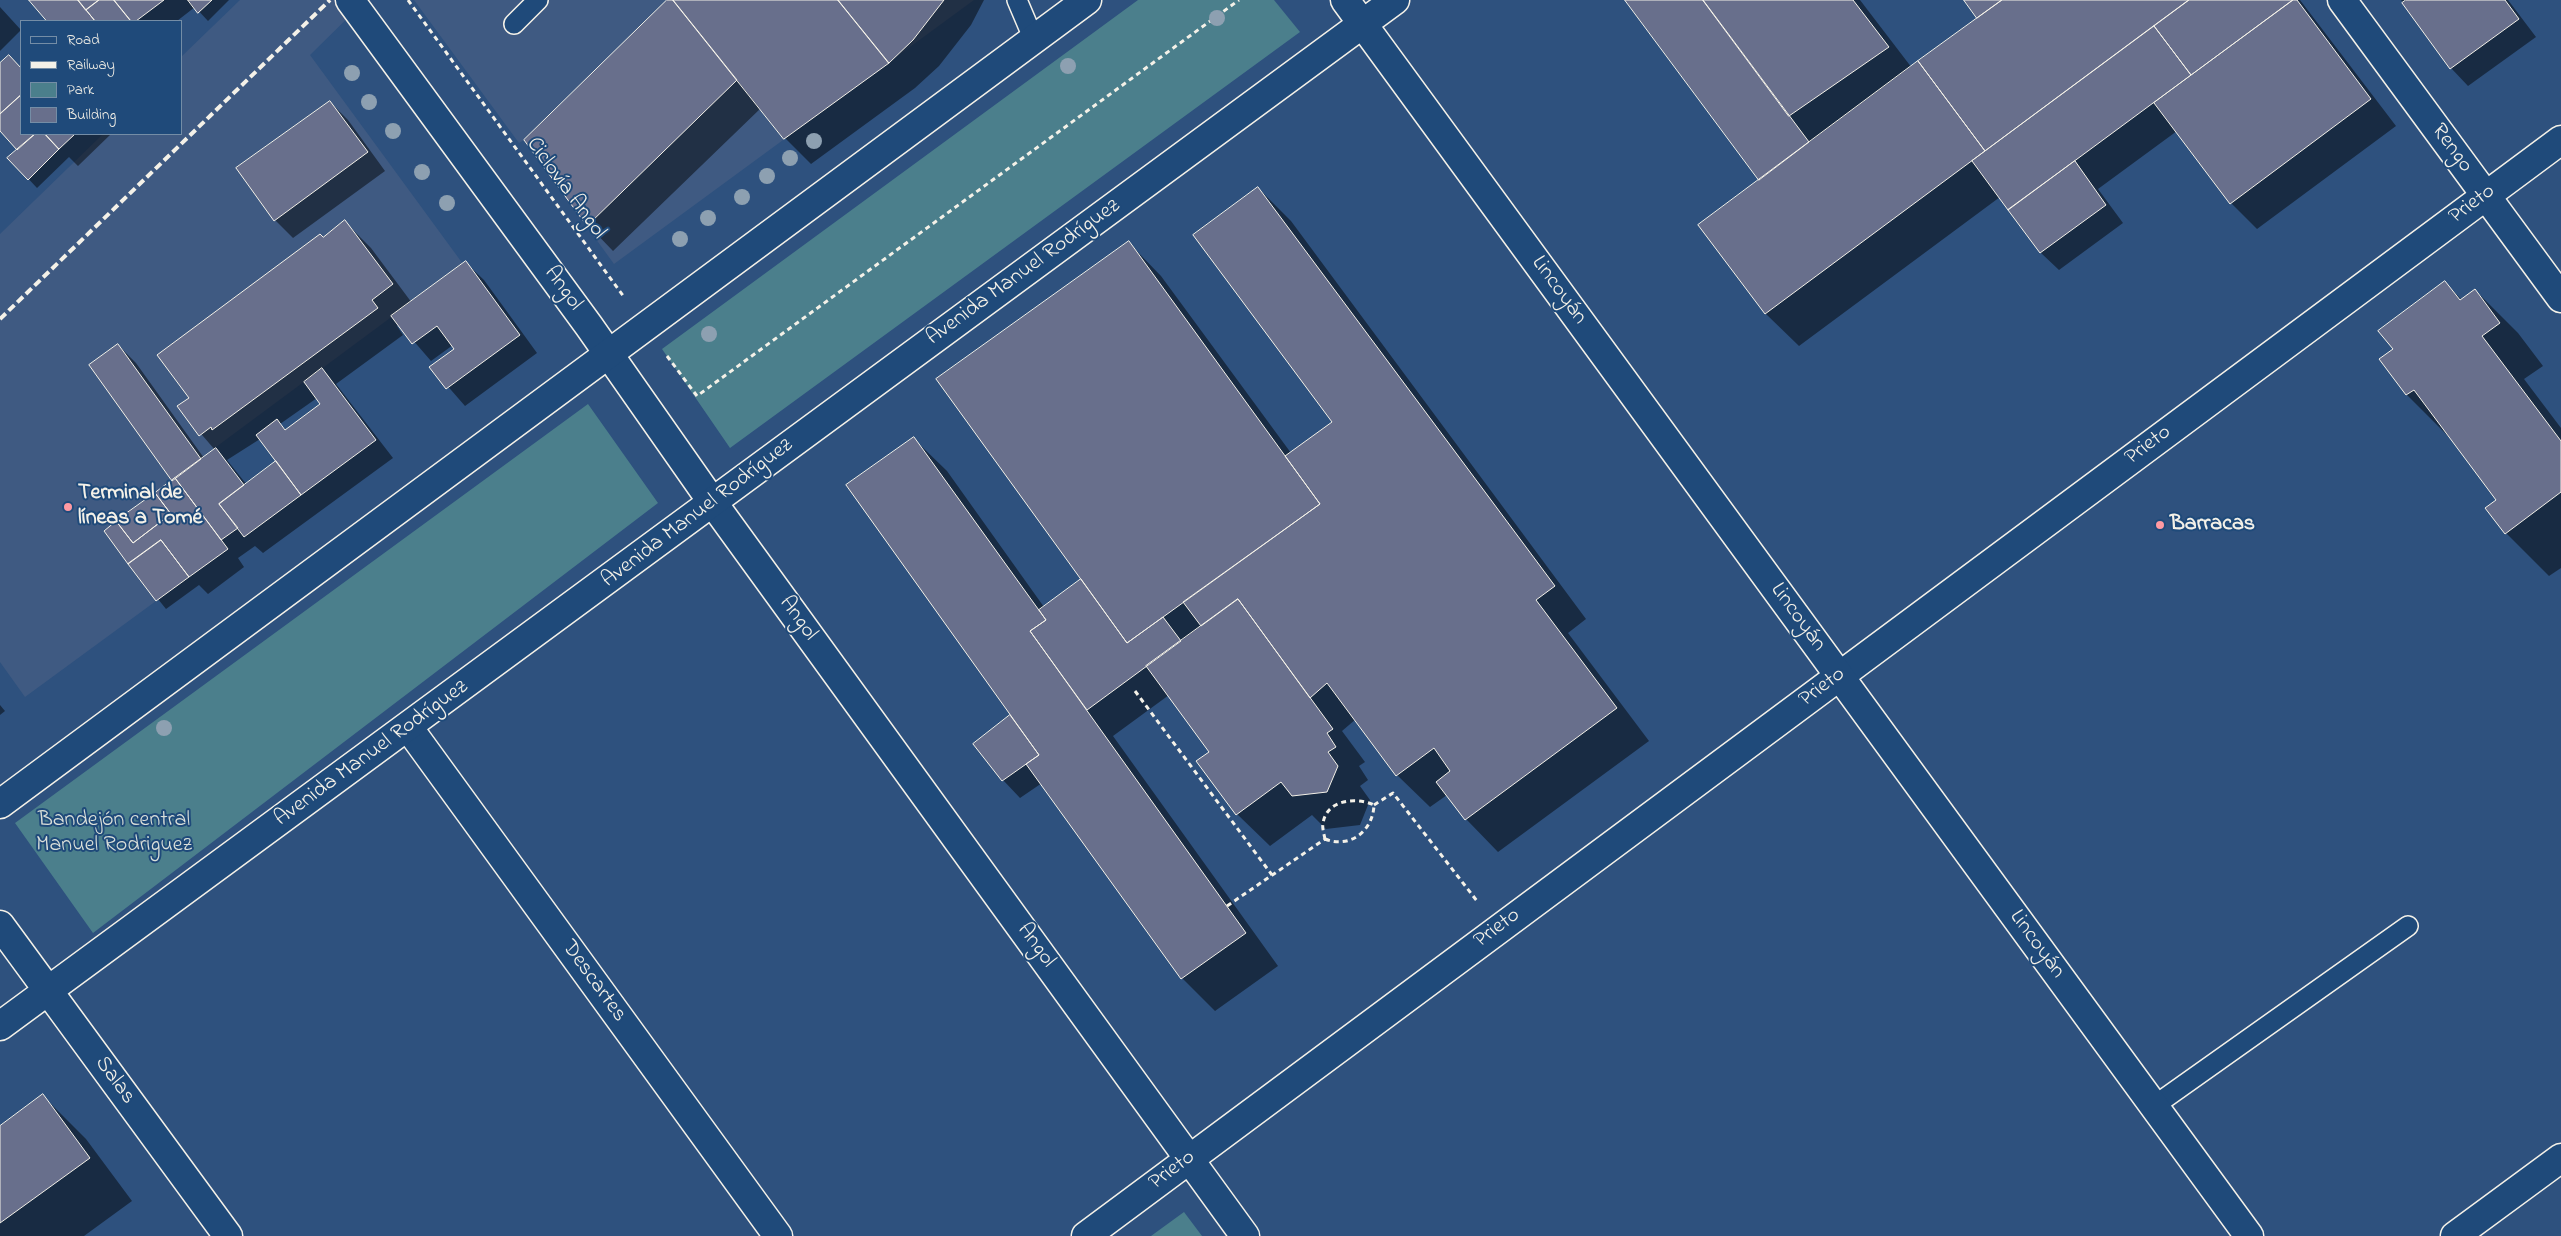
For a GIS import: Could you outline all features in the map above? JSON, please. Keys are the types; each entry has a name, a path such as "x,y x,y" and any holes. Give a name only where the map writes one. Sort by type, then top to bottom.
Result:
{"street":[{"name":"Angol","path":"350,0 609,354 713,503 1245,1236"},
{"path":"0,804 1087,0"},
{"name":"Lincoyán","path":"1345,0 2249,1236"},
{"name":"Avenida Manuel Rodríguez","path":"0,1026 1395,0"},
{"name":"Rengo","path":"2342,0 2561,298"},
{"name":"Prieto","path":"1086,1236 2561,140"},
{"name":"Descartes","path":"408,727 778,1236"},
{"name":"Salas","path":"0,925 228,1236"},
{"path":"2455,1236 2561,1158"}],"lane":[{"path":"514,24 538,0"},
{"path":"1017,0 1034,40"},
{"path":"2154,1106 2408,926"}],"path":[{"name":"Ciclovía Angol","path":"408,0 697,396 1239,0"},
{"path":"1135,691 1272,874"},
{"path":"1374,805 1393,793 1499,929"},
{"path":"1325,839 1323,822 1330,811 1343,800 1362,799 1374,805"},
{"path":"1325,839 1335,843 1350,841 1373,819 1374,805"},
{"path":"1227,906 1325,839"}],"shaded area":[{"path":"240,0 366,0 310,55 463,264 104,530 156,601 25,697 0,662 0,234 102,135 182,135 182,56"},
{"path":"414,0 974,0 614,264 524,140 519,143"}],"green space":[{"path":"1138,0 1274,0 1300,32 730,448 662,349"},
{"name":"Bandejón central Manuel Rodriguez","path":"588,404 658,503 93,933 15,823"},
{"path":"1184,1212 1202,1236 1151,1236"}],"building":[{"path":"29,0 78,0 94,20 46,20"},
{"path":"78,0 99,0 86,10"},
{"path":"99,0 114,0 130,20 94,20 86,10"},
{"path":"114,0 164,0 137,20 130,20"},
{"path":"188,0 212,0 198,13"},
{"path":"667,0 673,0 737,80 587,226 524,140"},
{"path":"673,0 838,0 889,63 784,139"},
{"path":"838,0 944,0 913,40 889,63"},
{"path":"1625,0 1703,0 1809,142 1759,180"},
{"path":"1703,0 1853,0 1889,47 1789,116"},
{"path":"1964,0 2002,0 1977,18"},
{"path":"2002,0 2189,0 1985,151 1918,61"},
{"path":"2189,0 2293,0 2191,75 2154,26"},
{"path":"2293,0 2297,0 2371,99 2230,204 2154,103"},
{"path":"2406,0 2505,0 2519,19 2450,69 2402,3"},
{"path":"2154,26 2191,75 2008,210 1972,161"},
{"path":"9,55 20,67 20,96 0,114 0,63"},
{"path":"1918,61 1985,151 1765,314 1698,225"},
{"path":"20,96 20,135 34,135 17,150 0,131 0,114"},
{"path":"330,101 368,152 274,221 236,168"},
{"path":"34,135 46,135 59,149 28,180 7,158"},
{"path":"46,135 74,135 59,149"},
{"path":"2075,161 2106,205 2040,253 2008,210"},
{"path":"1258,187 1555,586 1536,600 1617,708 1465,820 1436,782 1450,771 1434,748 1396,776 1327,683 1310,698 1238,599 1201,626 1183,602 1320,504 1285,456 1332,422 1193,235"},
{"path":"345,220 393,284 372,300 378,308 212,430 211,427 199,436 177,406 189,398 157,355 320,234 323,237"},
{"path":"1129,241 1320,504 1127,643 936,379"},
{"path":"466,261 520,335 446,389 429,367 454,349 437,326 412,344 391,316"},
{"path":"2445,281 2460,300 2475,289 2500,323 2482,336 2561,441 2561,492 2505,534 2485,508 2496,500 2414,390 2406,395 2379,359 2393,349 2378,331"},
{"path":"118,344 201,459 172,481 89,365"},
{"path":"322,368 376,440 301,495 256,435 277,419 285,430 320,404 304,382"},
{"path":"914,437 1046,620 1030,631 1246,933 1181,979 1026,764 1039,755 846,485"},
{"path":"216,448 244,485 219,504 238,528 221,540 175,478"},
{"path":"276,461 301,495 244,537 219,504"},
{"path":"175,478 228,549 189,577 161,540 128,564 104,531 116,521 133,543 171,514 155,493"},
{"path":"155,493 171,514 133,543 116,521"},
{"path":"161,540 189,577 156,601 128,564"},
{"path":"1081,579 1127,643 1163,617 1181,641 1087,710 1030,631 1046,620 1039,610"},
{"path":"1238,599 1333,729 1327,733 1336,747 1328,752 1338,766 1327,792 1292,796 1281,782 1236,815 1196,761 1209,752 1146,666"},
{"path":"1010,715 1039,755 1002,781 973,744"},
{"path":"43,1094 90,1158 0,1223 0,1126"}],"railway":[{"path":"0,319 330,0"}],"place":[{"name":"Terminal de líneas a Tomé","path":"68,507"},
{"name":"Barracas","path":"2160,525"}]}
